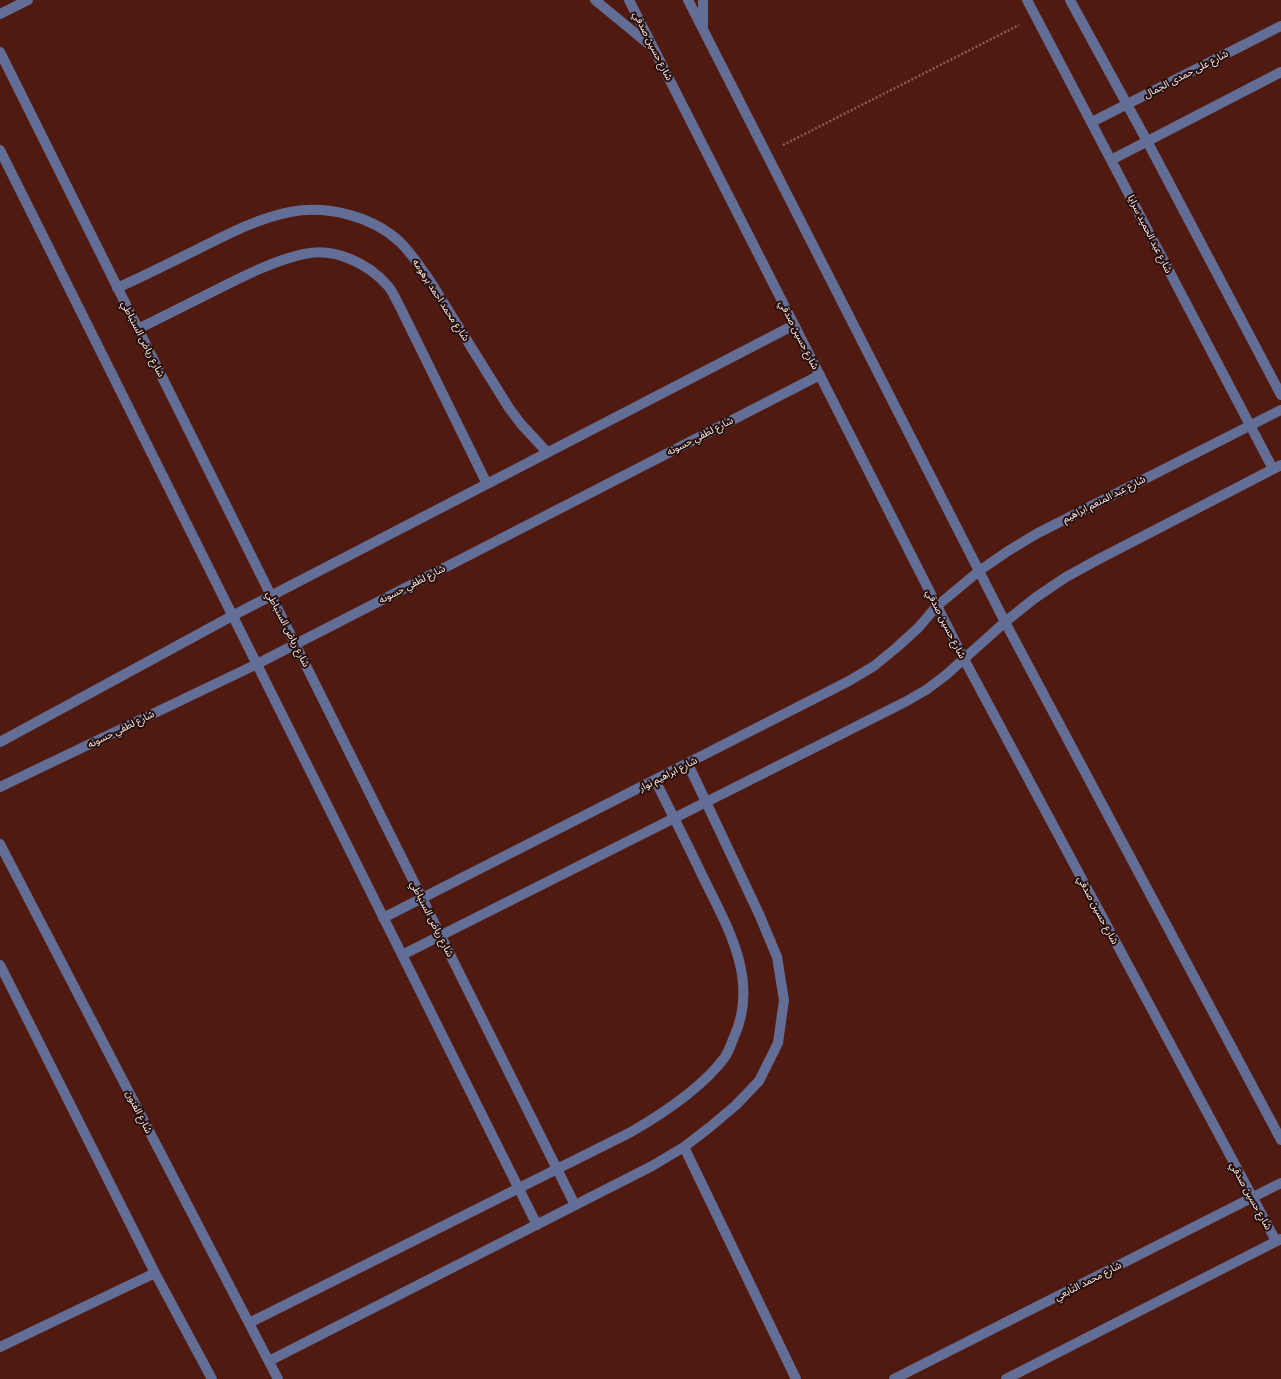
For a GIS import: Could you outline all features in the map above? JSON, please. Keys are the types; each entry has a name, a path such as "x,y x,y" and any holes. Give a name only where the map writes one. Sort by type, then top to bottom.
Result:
{"street":[{"path":"0,14 28,0"},
{"path":"595,0 655,50"},
{"name":"شارع حسين صدقي","path":"630,0 964,659 1252,1198 1279,1240"},
{"path":"688,0 1005,622 1281,1140"},
{"path":"702,0 703,30"},
{"name":"شارع عبد الحميد سرايا","path":"1027,0 1250,425 1277,467"},
{"path":"1070,0 1147,141 1281,395"},
{"name":"شارع على حمدى الجمال","path":"1092,122 1281,26"},
{"name":"شارع رياض السنباطي","path":"0,52 575,1205"},
{"path":"1111,160 1281,72"},
{"path":"0,150 537,1225"},
{"name":"شارع محمد احمد برهومه","path":"118,288 232,232 269,218 290,212 312,210 337,213 358,218 381,228 400,242 416,261 509,408 521,424 547,452"},
{"path":"138,329 243,276 282,260 305,253 329,253 352,259 372,270 389,287 487,484"},
{"path":"0,742 232,616 794,325"},
{"name":"شارع لطفي حسونه","path":"0,787 257,664 820,375"},
{"name":"شارع عبد المنعم ابراهيم","path":"937,606 979,571 1038,533 1281,410"},
{"path":"402,955 906,702 931,686 1005,622 1035,598 1066,577 1277,467"},
{"name":"شارع ابراهيم نوار","path":"384,918 862,674 896,648 918,628 937,606"},
{"path":"269,1361 652,1166 684,1147 710,1127 736,1106 759,1081 778,1043 784,1000 777,957 759,914 688,764"},
{"path":"249,1323 558,1170 658,1117 682,1099 705,1078 725,1056 739,1026 744,993 740,960 729,931 655,780"},
{"name":"شارع الفنون","path":"0,844 278,1379"},
{"path":"0,965 155,1273 212,1379"},
{"path":"684,1147 796,1379"},
{"name":"شارع محمد التابعي","path":"894,1379 1281,1183"},
{"path":"1006,1379 1019,1376 1279,1240"},
{"path":"0,1347 155,1273"}],"path":[{"path":"766,154 1036,17"}]}
